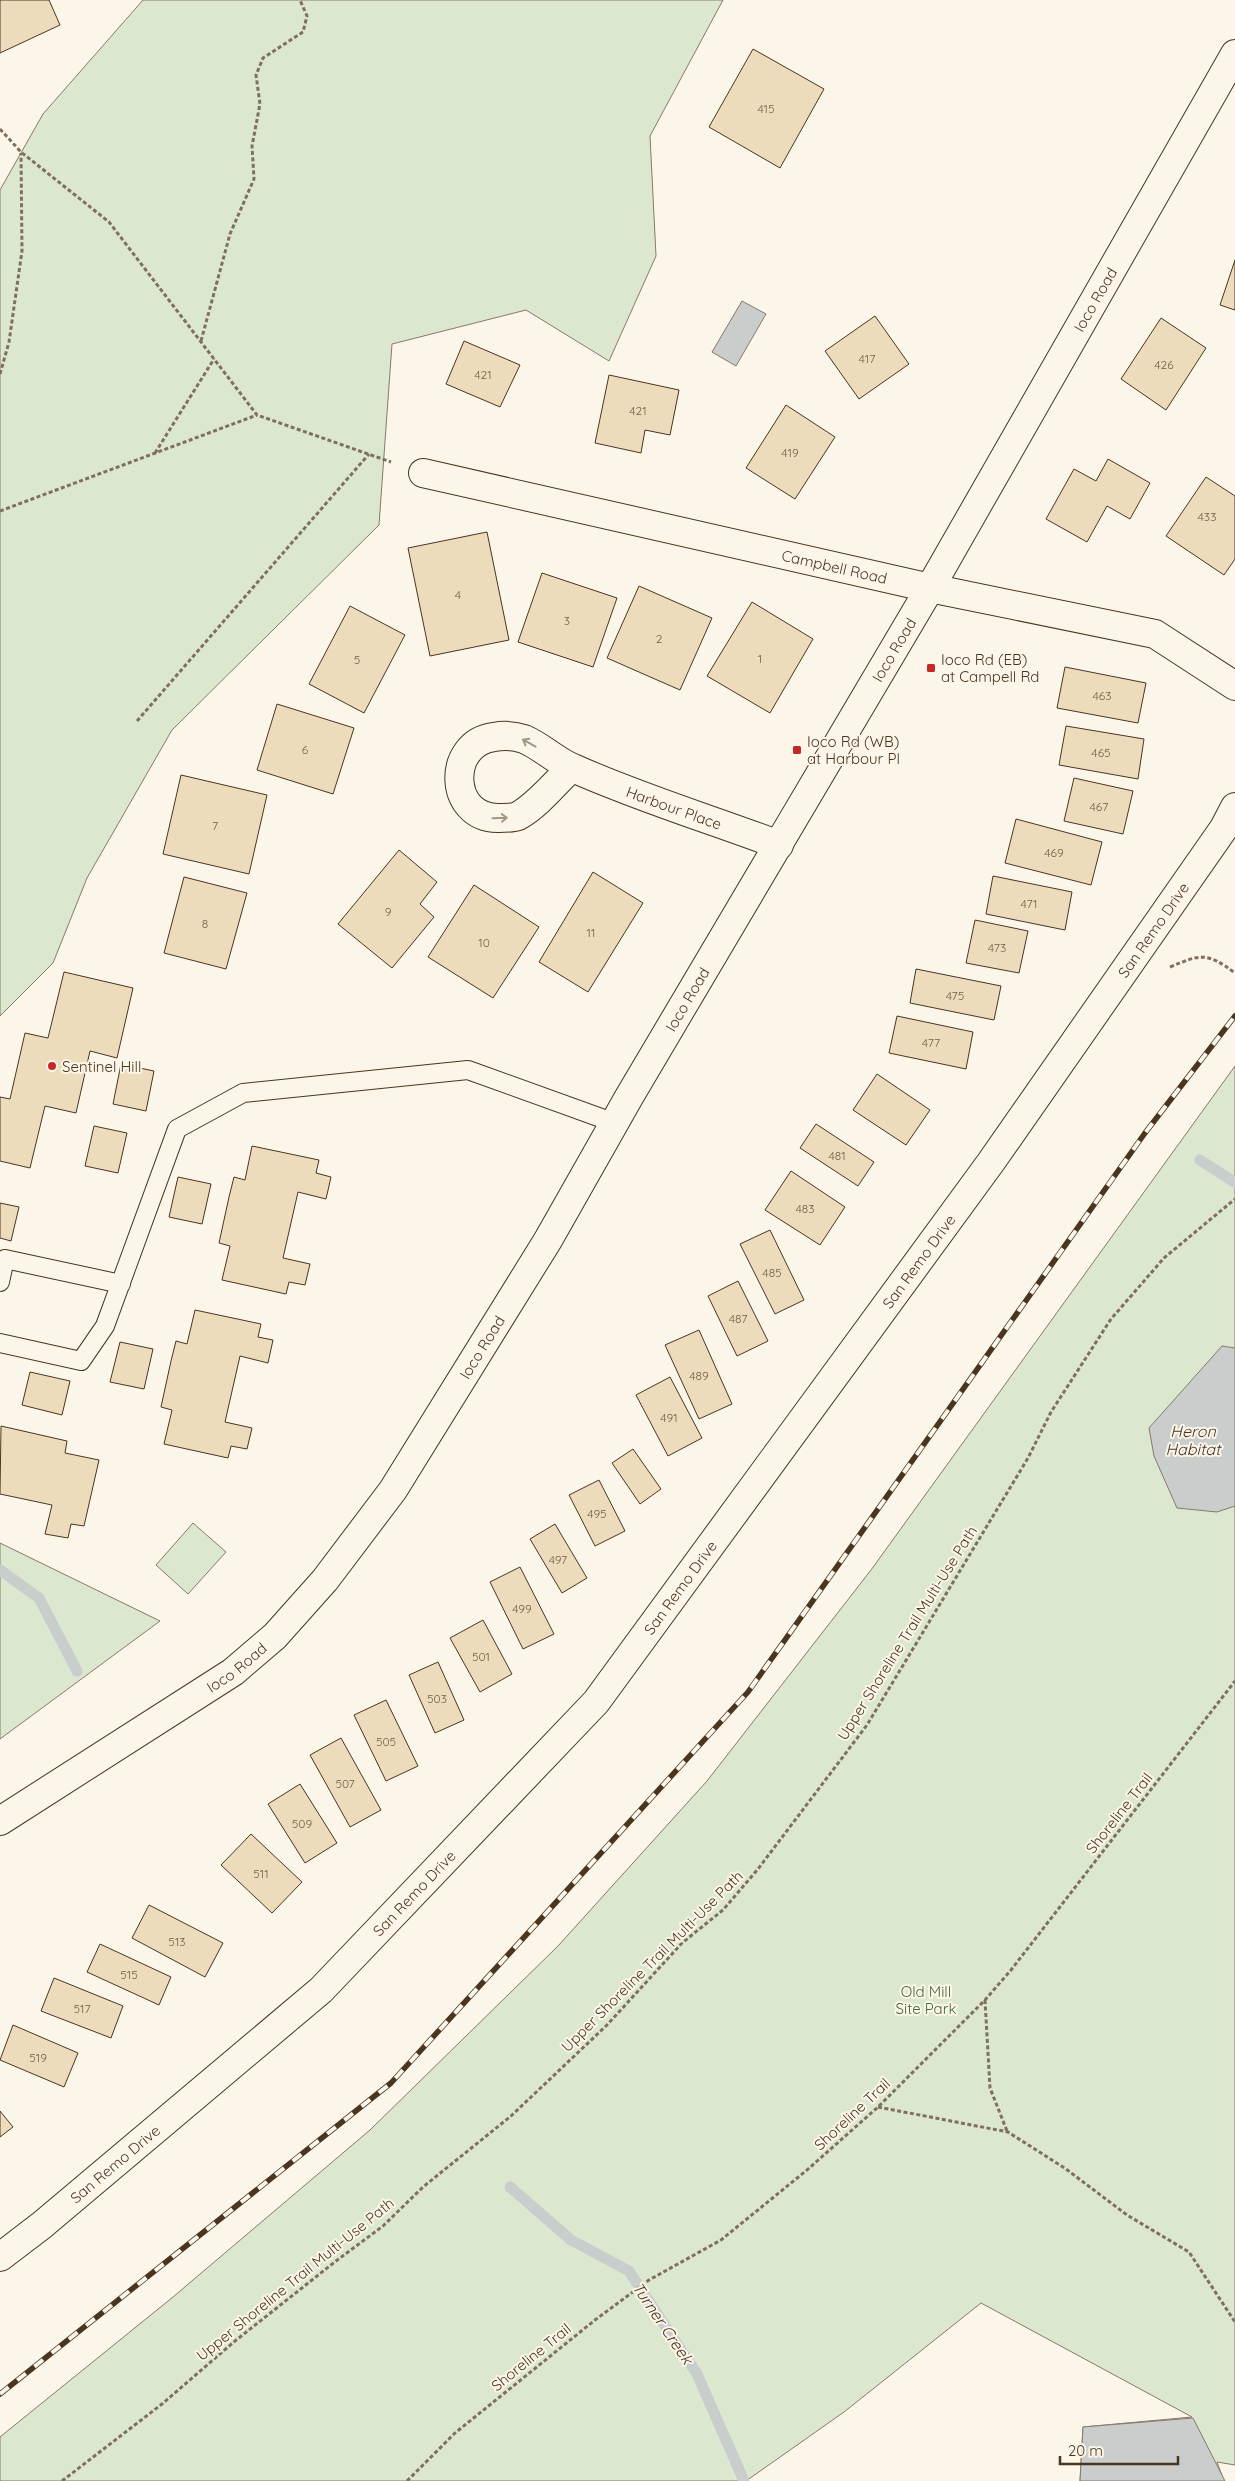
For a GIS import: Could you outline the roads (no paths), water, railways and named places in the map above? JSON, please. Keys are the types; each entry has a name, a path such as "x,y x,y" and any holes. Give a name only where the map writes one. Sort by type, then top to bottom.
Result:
{"street":[{"name":"Ioco Road","path":"0,1821 233,1672 275,1636 325,1580 393,1490 548,1240 930,588 1235,54"},
{"name":"Campbell Road","path":"423,473 930,588 1155,634 1235,686"},
{"name":"Harbour Place","path":"571,768 779,845"},
{"name":"San Remo Drive","path":"0,2257 42,2225 321,1990 596,1702 991,1162 1224,828 1235,807"}],"lane":[{"path":"0,1343 81,1361 105,1326 178,1129 243,1093 468,1070 615,1123"},
{"path":"0,1282 5,1259 121,1284"}],"water":[{"path":"742,301 766,314 736,366 712,352"},
{"name":"Heron Habitat","path":"1222,1346 1235,1348 1235,1506 1217,1512 1177,1508 1154,1456 1149,1428"},
{"path":"1193,2418 1225,2481 1080,2481 1083,2427"}],"waterway":[{"path":"1200,1160 1234,1182"},
{"name":"Turner Creek","path":"0,1570 39,1598 77,1671"},
{"name":"Turner Creek","path":"510,2187 571,2240 629,2271 697,2374 744,2481"}],"railway":[{"path":"0,2394 391,2083 748,1692 1145,1133 1235,1016"}],"place":[{"name":"Ioco Rd (EB) at Campell Rd","path":"931,668"},
{"name":"Ioco Rd (WB) at Harbour Pl","path":"797,750"},
{"name":"Sentinel Hill","path":"52,1066"}],"park label":[{"name":"Old Mill Site Park","path":"926,2000"}]}
